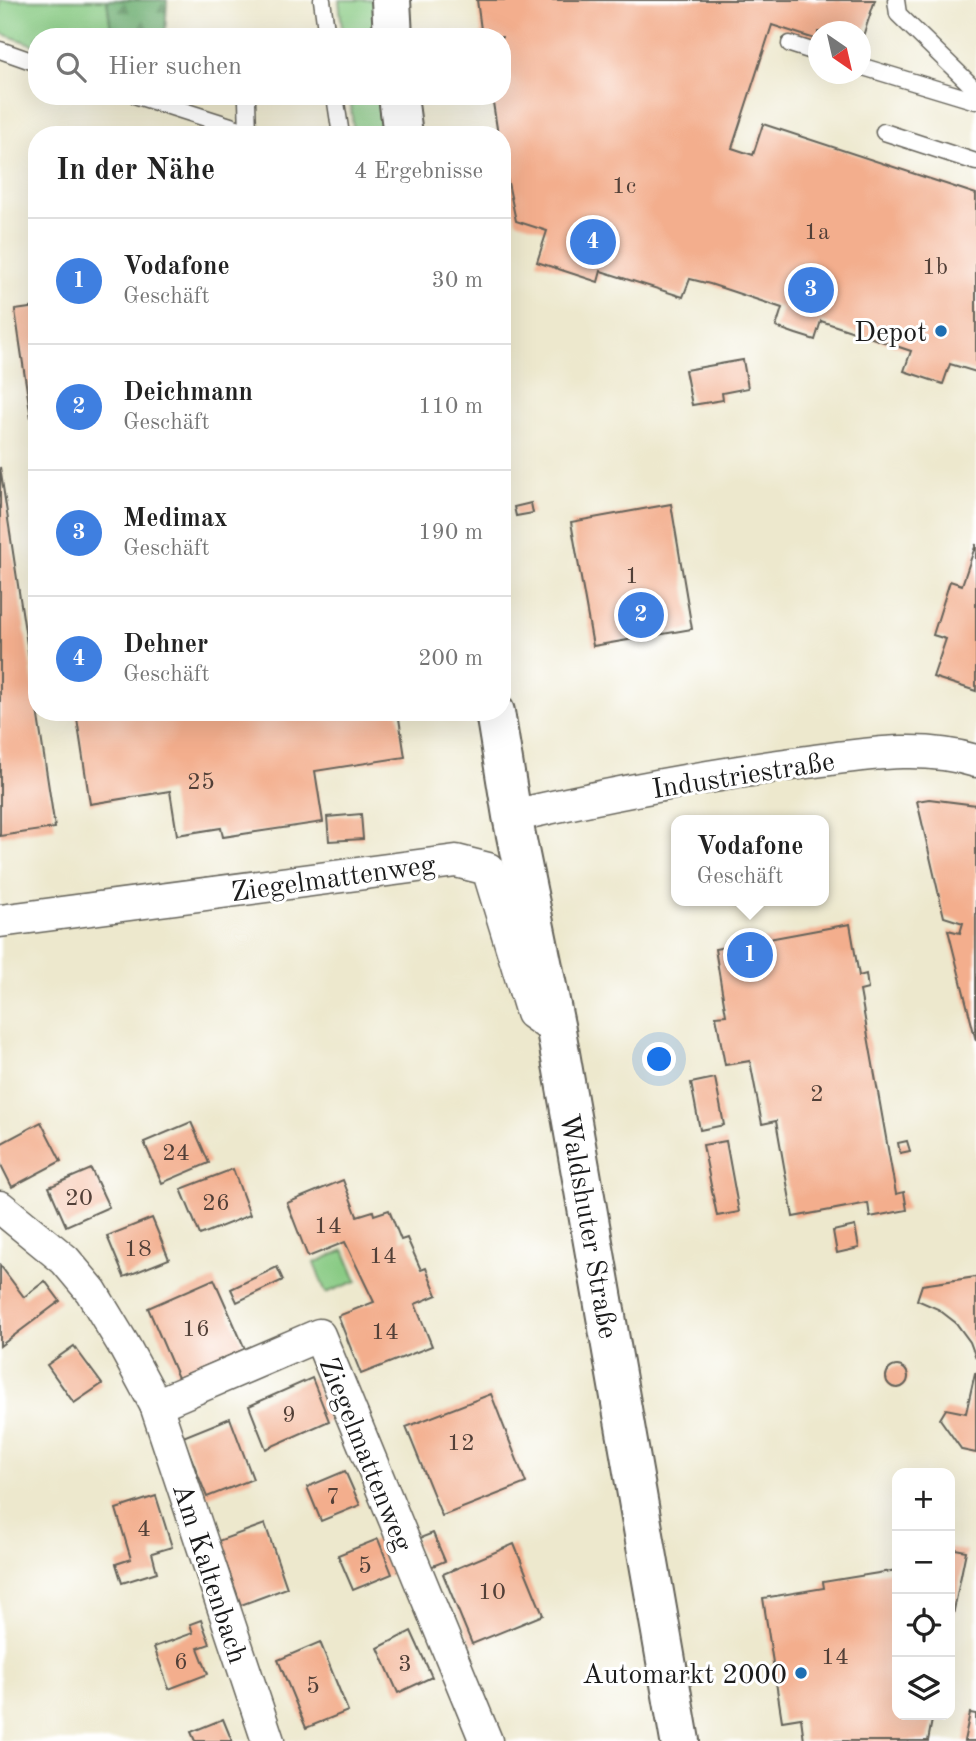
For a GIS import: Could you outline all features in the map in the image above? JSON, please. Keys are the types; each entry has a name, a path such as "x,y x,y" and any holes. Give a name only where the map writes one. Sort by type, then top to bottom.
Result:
{"main road":[{"path":"391,0 393,28"},
{"path":"399,105 402,126"},
{"name":"Waldshuter Straße","path":"496,721 512,816 556,1030 680,1741"}],"street":[{"name":"Industriestraße","path":"512,816 737,771 852,757 916,750 954,754 976,761"},
{"name":"Ziegelmattenweg","path":"0,921 456,861 488,869 532,1013 556,1030"},
{"path":"0,1208 65,1260 91,1291 156,1405"},
{"name":"Ziegelmattenweg","path":"156,1405 319,1335 486,1741"},
{"name":"Am Kaltenbach","path":"156,1405 268,1741"}],"lane":[{"path":"322,0 326,28"},
{"path":"896,0 898,14 976,90"},
{"path":"790,44 808,50"},
{"path":"0,50 28,60"},
{"path":"871,69 976,101"},
{"path":"165,105 231,126"},
{"path":"248,105 252,126"},
{"path":"336,105 340,126"},
{"path":"884,132 976,162"}],"green space":[{"path":"0,0 107,0 111,28 28,28 28,43 0,33"},
{"path":"107,0 167,0 165,28 111,28"},
{"path":"339,0 374,0 377,28 342,28"},
{"path":"351,105 386,105 388,126 353,126"},
{"path":"344,1250 357,1281 326,1293 314,1263"}],"building":[{"path":"477,0 875,0 868,21 808,21 808,37 772,25 732,148 753,155 763,124 976,194 976,372 950,364 943,384 904,371 911,351 821,321 815,340 796,334 776,327 782,308 710,284 690,279 683,297 601,271 598,282 537,262 547,231 516,221 511,197 511,126 497,126 493,105 511,105 511,28 481,28"},
{"path":"28,308 28,398 15,310"},
{"path":"743,360 748,388 722,393 723,400 692,405 685,370"},
{"path":"0,467 28,651 28,721 39,721 55,828 0,836"},
{"path":"531,503 533,513 516,516 514,507"},
{"path":"671,504 692,629 593,646 571,522"},
{"path":"976,544 976,691 933,677 946,639 933,635 950,581 962,585"},
{"path":"77,721 399,721 405,757 315,771 323,822 223,837 221,828 177,835 170,791 90,804"},
{"path":"929,799 976,805 976,1041 948,930 960,933 963,923 944,917 917,801"},
{"path":"361,814 363,839 329,841 327,817"},
{"path":"850,924 859,976 866,974 868,989 860,991 896,1194 904,1192 907,1210 870,1217 868,1203 793,1217 776,1121 762,1124 750,1061 725,1065 716,1016 726,1015 715,949"},
{"path":"715,1078 724,1125 700,1130 691,1083"},
{"path":"41,1122 61,1161 12,1187 0,1163 0,1144"},
{"path":"191,1122 209,1163 162,1183 144,1142"},
{"path":"726,1141 739,1212 717,1216 703,1145"},
{"path":"907,1141 910,1151 900,1153 898,1143"},
{"path":"91,1169 109,1207 66,1226 49,1187"},
{"path":"233,1169 250,1215 200,1235 181,1189"},
{"path":"343,1180 357,1216 373,1211 374,1215 389,1210 401,1240 407,1238 421,1270 426,1268 437,1295 415,1304 432,1346 361,1374 338,1316 374,1302 345,1242 308,1257 287,1203"},
{"path":"152,1218 169,1259 124,1277 107,1236"},
{"path":"855,1226 859,1248 837,1253 833,1231"},
{"path":"0,1265 24,1297 45,1281 60,1301 0,1346"},
{"path":"277,1267 283,1280 237,1302 231,1289"},
{"path":"976,1277 976,1358 970,1342 956,1323 938,1309 917,1300 922,1285"},
{"path":"214,1279 245,1349 178,1378 148,1308"},
{"path":"74,1346 102,1384 74,1403 47,1365"},
{"path":"893,1366 901,1366 908,1373 908,1381 901,1388 893,1388 886,1381 886,1373"},
{"path":"975,1373 976,1453 962,1450 940,1419 946,1409 966,1413"},
{"path":"312,1378 329,1421 266,1449 249,1406"},
{"path":"491,1394 526,1483 442,1516 406,1427"},
{"path":"230,1418 253,1479 207,1497 183,1437"},
{"path":"345,1471 360,1505 321,1521 307,1487"},
{"path":"156,1496 172,1547 152,1553 157,1572 122,1583 116,1564 131,1559 116,1509"},
{"path":"265,1524 287,1588 241,1605 218,1541"},
{"path":"433,1533 445,1561 428,1568 415,1540"},
{"path":"378,1539 392,1574 353,1590 338,1555"},
{"path":"514,1544 543,1615 472,1644 443,1574"},
{"path":"955,1549 966,1551 955,1605"},
{"path":"892,1571 892,1720 932,1720 928,1741 804,1741 801,1718 782,1721 763,1598 824,1588 823,1582"},
{"path":"201,1620 210,1644 198,1648 208,1674 169,1689 154,1647 193,1633 190,1624"},
{"path":"411,1631 432,1677 398,1693 378,1648"},
{"path":"320,1642 348,1711 306,1728 278,1660"},
{"path":"970,1713 976,1714 976,1741 964,1741"},
{"path":"223,1719 232,1741 195,1741 191,1732"}],"place":[{"name":"Dehner","path":"593,242"},
{"name":"Medimax","path":"811,290"},
{"name":"Depot","path":"941,331"},
{"name":"Deichmann","path":"641,615"},
{"name":"Vodafone","path":"750,955"},
{"name":"Automarkt 2000","path":"801,1673"}]}
